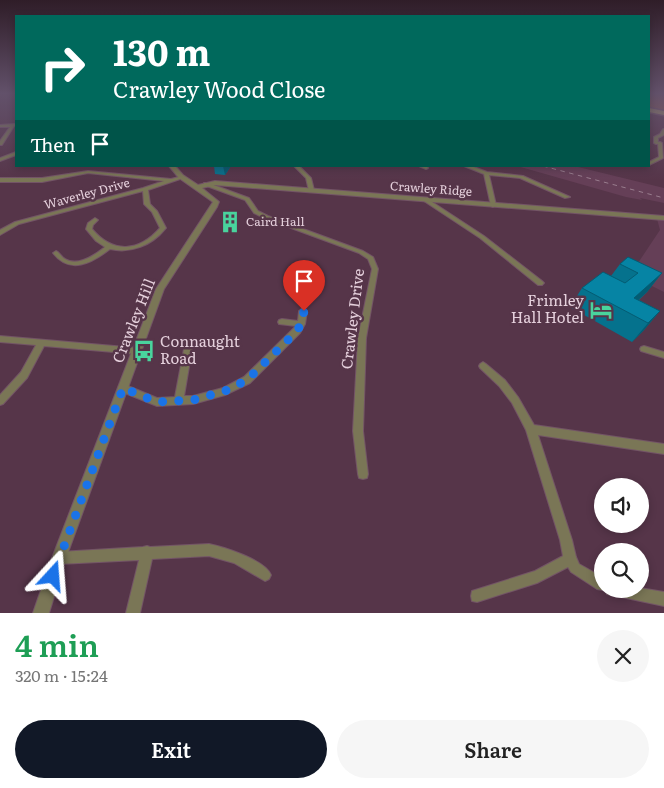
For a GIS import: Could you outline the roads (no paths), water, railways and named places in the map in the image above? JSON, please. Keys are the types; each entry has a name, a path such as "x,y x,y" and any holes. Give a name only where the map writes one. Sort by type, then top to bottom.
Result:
{"street":[{"path":"0,126 14,125"},
{"path":"0,144 14,125"},
{"path":"650,164 661,158 660,143 656,137 662,135 664,130"},
{"path":"0,153 10,155"},
{"path":"0,160 15,153"},
{"path":"0,180 42,180 88,172 176,179 172,167"},
{"path":"297,167 308,178 311,190"},
{"path":"469,167 486,173 516,176 564,194"},
{"path":"486,173 493,204"},
{"name":"Crawley Hill","path":"41,613 59,558 160,289 216,202 202,186 176,179"},
{"name":"Waverley Drive","path":"0,233 17,223 176,179"},
{"name":"Crawley Ridge","path":"202,186 215,183 248,185 664,218"},
{"path":"237,194 248,185"},
{"name":"Crawley Drive","path":"202,186 237,194 247,199 256,212 266,217 351,248 372,260 375,269 363,330 361,357 358,430 363,474"},
{"path":"95,220 90,224 89,229 95,237 109,247 126,248 140,245 158,235 163,228 154,210 147,204 145,189"},
{"path":"426,200 482,237 540,283"},
{"path":"56,252 62,260 74,264 96,257 109,247"},
{"path":"123,388 157,402 193,400 225,391 247,380 297,331 304,311"},
{"path":"282,322 301,324"},
{"path":"0,339 137,351"},
{"path":"0,401 24,375 40,344"},
{"path":"644,348 664,355"},
{"path":"179,400 188,349"},
{"path":"483,366 502,383 515,400 531,429 566,540 570,559 575,568 594,579"},
{"path":"531,429 664,449"},
{"path":"59,558 209,550 229,553 265,575"},
{"path":"133,613 148,552"},
{"path":"477,596 536,577 570,559"},
{"path":"649,596 664,599"}],"railway":[{"path":"547,167 664,198"}],"place":[{"name":"Caird Hall","path":"230,222"},
{"name":"Frimley Hall Hotel","path":"601,310"},
{"name":"Connaught Road","path":"144,351"}]}
